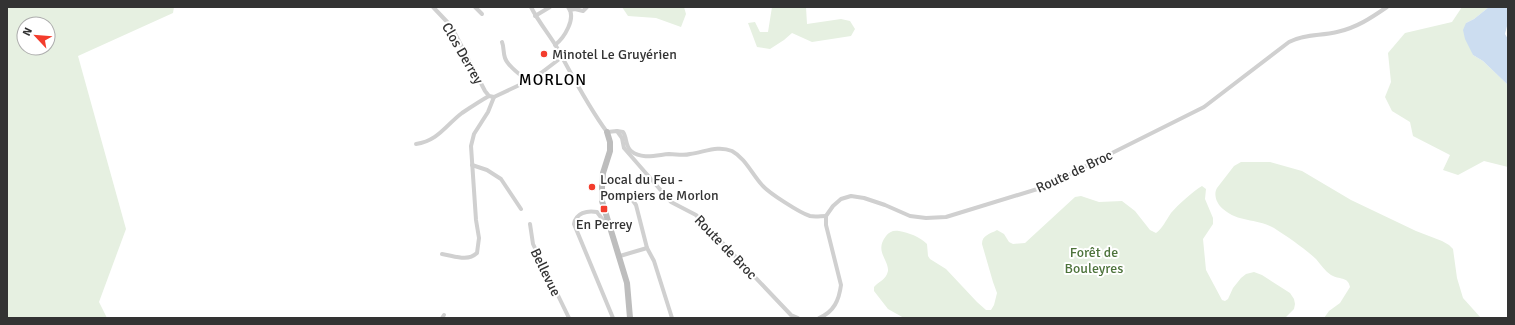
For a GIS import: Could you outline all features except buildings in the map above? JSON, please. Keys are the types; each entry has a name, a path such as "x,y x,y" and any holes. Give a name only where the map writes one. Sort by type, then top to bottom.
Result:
{"street":[{"name":"Clos Derrey","path":"433,7 452,26 483,87 489,96 494,97"},
{"path":"476,7 482,14"},
{"path":"531,7 535,16 555,45 584,97 607,132 610,142 610,151 603,173 601,193 604,209 620,256 629,291 630,318"},
{"path":"535,16 550,7"},
{"path":"555,45 559,42 568,28 570,20 569,8 583,11 587,7"},
{"name":"Route de Broc","path":"826,216 833,206 841,200 851,196 864,198 885,205 910,216 926,218 946,217 1044,187 1204,107 1289,42 1303,36 1348,30 1386,7"},
{"path":"502,42 504,46 505,59 528,81"},
{"path":"442,254 472,258 477,253 479,238 476,220 471,146 474,134 491,106 494,97 541,74 562,57"},
{"path":"416,144 433,139 449,127 461,114 489,96"},
{"name":"Route de Broc","path":"617,131 622,138 624,148 671,202 696,215 791,315 798,318"},
{"path":"607,132 622,132 625,135 627,145 631,151 641,155 688,155 720,148 731,151 743,160 763,186 792,206 811,217 826,216 826,225 841,285 840,294 835,307 827,314 819,318"},
{"path":"472,165 487,170 501,179 522,209"},
{"path":"631,198 636,205 647,248 654,260 672,318"},
{"path":"609,224 602,220 597,212 590,210 581,214 575,219 574,224 613,318"},
{"name":"Bellevue","path":"530,224 532,244 569,318"},
{"path":"620,256 647,248"}],"green space":[{"path":"7,7 174,7 173,13 78,56 126,229 99,302 107,318 7,318"},
{"path":"622,7 684,7 686,14 681,27 656,18 628,16"},
{"path":"772,7 806,7 807,24 841,19 850,21 855,29 851,36 812,42 792,33 770,49 757,47 748,23 755,22 760,32 768,32"},
{"path":"1462,7 1489,7 1474,19 1466,23 1473,55 1483,61 1508,85 1508,167 1484,161 1458,175 1443,170 1450,155 1413,136 1410,122 1392,111 1385,97 1391,82 1388,53 1405,33 1452,22"},
{"path":"1241,162 1270,162 1302,171 1351,200 1449,245 1453,249 1457,278 1463,298 1481,318 1324,318 1329,311 1340,303 1350,287 1347,281 1331,275 1316,259 1274,228 1235,216 1223,209 1217,202 1215,194 1217,188 1234,166"},
{"name":"Forêt de Bouleyres","path":"1202,186 1206,189 1205,199 1213,218 1213,224 1203,239 1206,270 1222,300 1225,301 1228,299 1233,288 1241,278 1246,274 1254,272 1262,275 1290,293 1294,299 1294,309 1285,318 904,318 888,309 874,291 874,287 884,278 888,271 881,246 883,241 890,232 899,231 914,235 924,241 927,244 928,256 930,259 946,269 986,310 991,310 997,293 982,244 983,239 987,235 997,230 1004,234 1009,242 1013,244 1025,243 1075,197 1081,196 1099,202 1122,201 1135,211 1150,230 1156,233 1161,229 1171,213"}],"water":[{"path":"1489,7 1508,7 1508,22 1505,34 1508,39 1508,85 1483,61 1473,55 1465,39 1463,30 1466,23 1474,19"}],"place":[{"name":"Minotel Le Gruyérien","path":"544,54"},
{"name":"Local du Feu - Pompiers de Morlon","path":"592,187"},
{"name":"En Perrey","path":"604,209"}],"district":[{"name":"MORLON","path":"553,79"}]}
